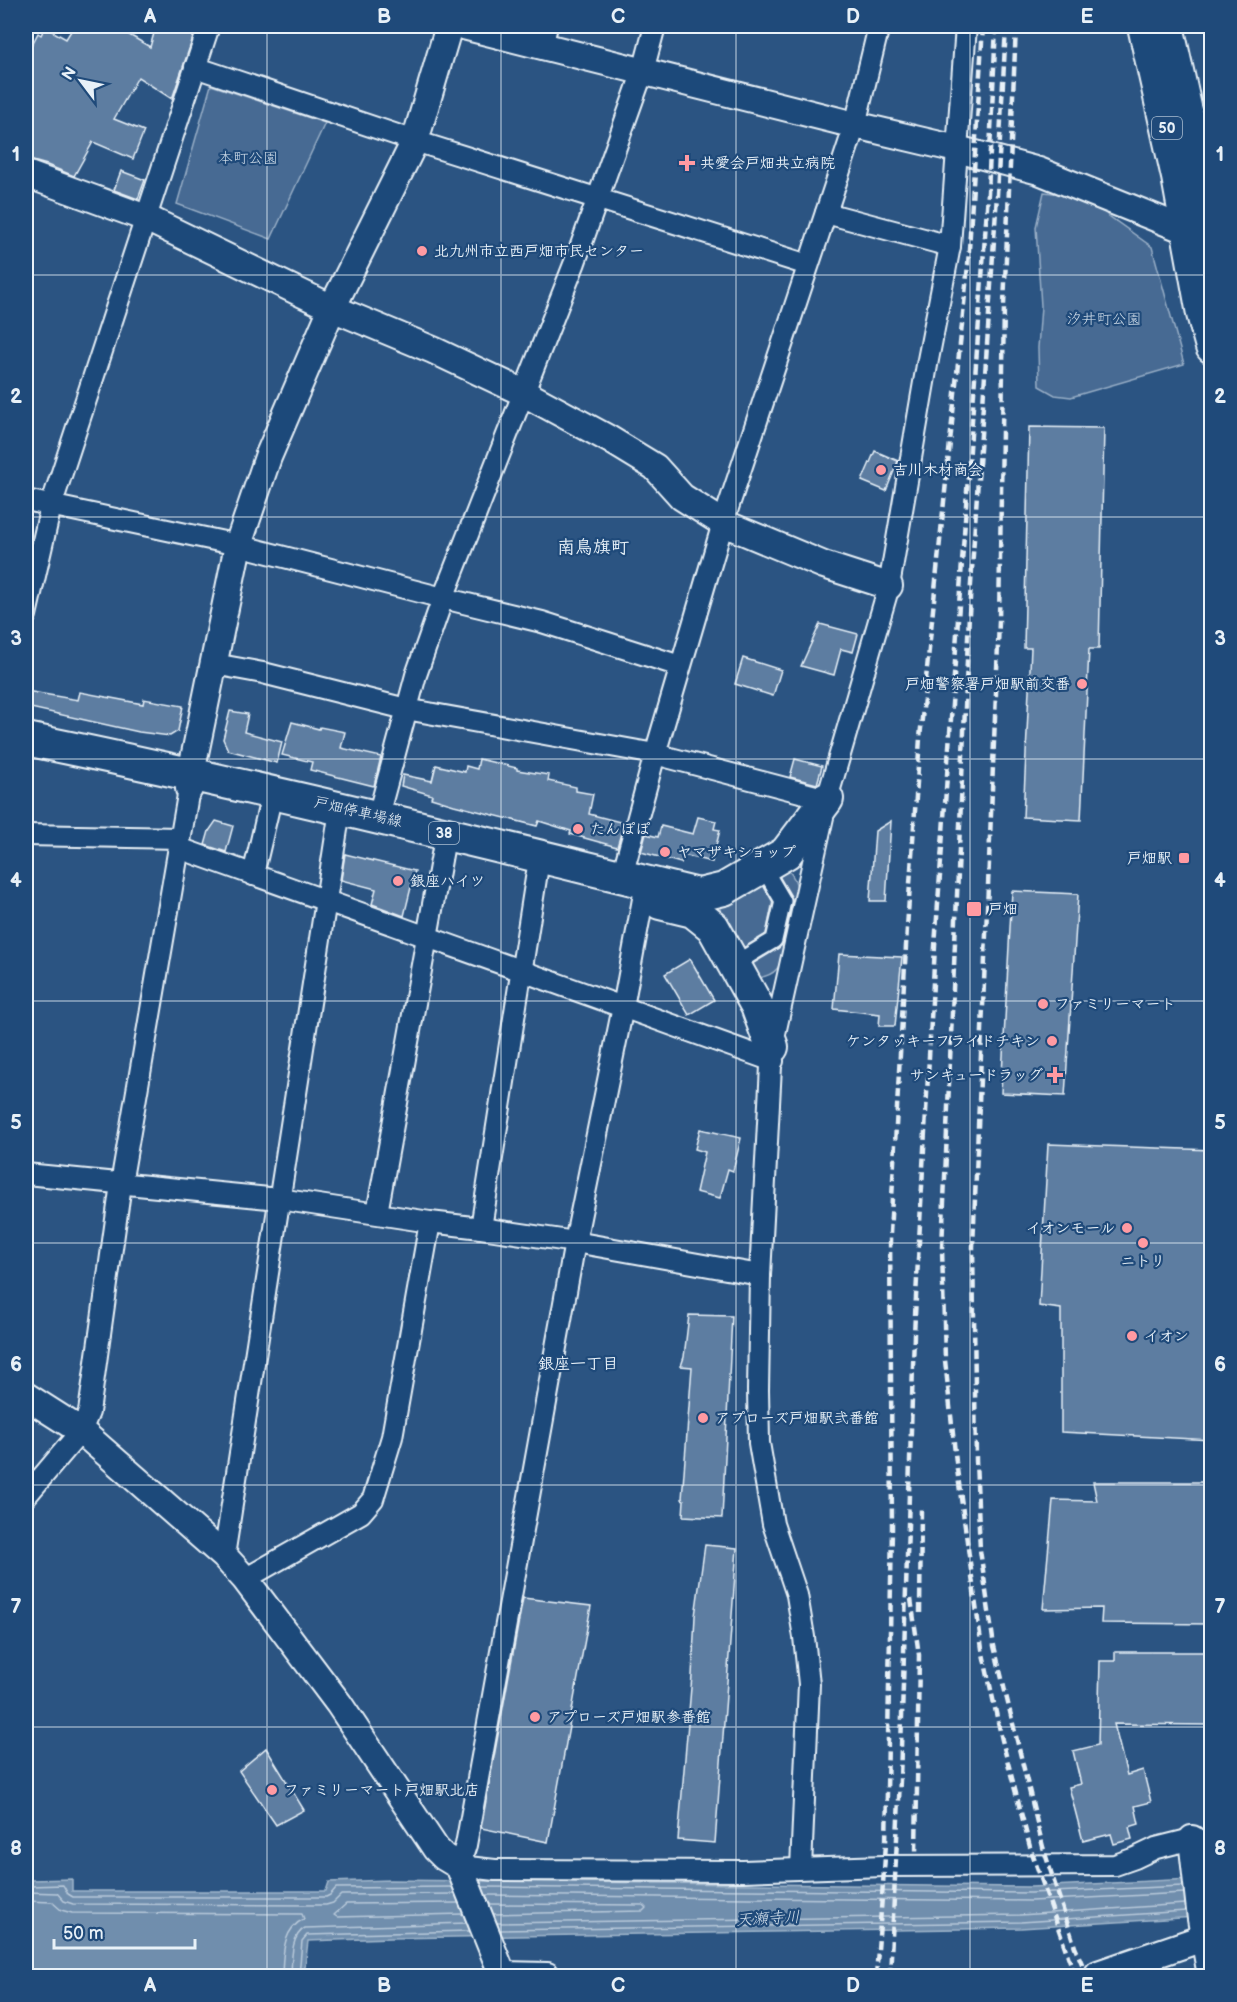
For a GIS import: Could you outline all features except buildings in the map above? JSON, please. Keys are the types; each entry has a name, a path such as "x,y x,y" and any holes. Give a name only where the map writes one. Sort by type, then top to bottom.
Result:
{"main road":[{"name":"50","path":"1144,26 1178,177 1207,233"},
{"name":"50","path":"1167,26 1207,233 1203,314 1212,347"},
{"name":"戸畑停車場線","path":"26,739 190,781 269,807 693,911 713,927 757,1006 773,1054"},
{"name":"戸畑停車場線","path":"26,756 190,781 378,816 699,895 724,889 786,853 827,799"},
{"path":"713,927 712,907 724,889"}],"street":[{"path":"26,615 51,506 209,26"},
{"path":"26,1496 81,1431 89,1412 121,1184 179,843 238,545 268,457 332,308 415,141 449,26"},
{"path":"463,26 544,36 643,71 1039,171 1207,233"},
{"path":"378,816 406,709 443,598 598,198 643,71 655,26"},
{"path":"622,876 680,666 723,522 855,125 879,26"},
{"path":"801,1868 808,1684 804,1637 797,1595 773,1524 759,1443 760,1275 773,1054 827,799 889,586 950,246 966,26"},
{"path":"195,67 415,141 808,266"},
{"path":"26,174 146,218 332,308 433,350 524,393 655,467 682,497 723,522 824,565 889,586"},
{"path":"826,213 950,246"},
{"path":"26,500 238,545 542,622 680,666"},
{"path":"214,664 263,673 406,709 655,754 827,799"},
{"path":"253,875 269,807"},
{"path":"224,1556 338,823"},
{"path":"26,835 179,843 253,875 522,972 773,1054"},
{"path":"378,1213 443,849"},
{"path":"481,1228 537,872"},
{"path":"741,960 774,940 784,925 783,900 766,872"},
{"path":"547,1977 503,1976 459,1866 466,1845 575,1242 624,1007 643,899"},
{"path":"26,1174 279,1199 575,1242 760,1275"},
{"path":"245,1580 361,1513 373,1499 392,1437 430,1222"},
{"path":"26,1396 81,1431 224,1556 245,1580 339,1704 435,1849 459,1866 519,1870 743,1871 801,1868 1115,1865 1156,1848 1192,1839 1211,1977"},
{"path":"1098,1974 1206,1931"}],"green space":[{"name":"本町公園","path":"211,85 325,123 271,239 177,204"},
{"name":"汐井町公園","path":"1044,192 1071,195 1103,212 1152,247 1184,364 1071,397 1055,395 1039,386 1038,348 1041,306 1036,227"},
{"path":"771,869 788,870 795,880 797,894 793,911 786,909 789,897"},
{"path":"757,875 773,899 766,936 735,956 718,917 722,905"},
{"path":"784,940 787,941 781,961 771,974 757,978 744,967"}],"water":[{"name":"天瀬寺川","path":"26,1875 31,1880 72,1879 72,1891 326,1891 329,1882 390,1880 1031,1887 1211,1878 1212,1916 1021,1928 308,1941 304,1976 26,1976"}],"railway":[{"path":"876,1976 886,1844 892,1528 890,1234 920,738 968,265 983,26"},
{"path":"890,1976 900,1780 914,1334 935,946 988,193 996,26"},
{"path":"1006,26 969,614 942,1248 945,1360 956,1462 982,1649 1002,1740 1030,1847 1075,1976"},
{"path":"1016,26 1004,305 999,621 973,1247 976,1460 980,1550 994,1646 1043,1847 1075,1947 1087,1976"},
{"path":"920,1613 921,1507"},
{"path":"911,1599 919,1655 916,1854"}],"place":[{"name":"共愛会戸畑共立病院","path":"687,163"},
{"name":"北九州市立西戸畑市民センター","path":"422,251"},
{"name":"吉川木材商会","path":"881,470"},
{"name":"戸畑警察署戸畑駅前交番","path":"1082,684"},
{"name":"たんぽぽ","path":"578,829"},
{"name":"ヤマザキショップ","path":"665,852"},
{"name":"戸畑駅","path":"1184,858"},
{"name":"銀座ハイツ","path":"398,881"},
{"name":"戸畑","path":"974,909"},
{"name":"ファミリーマート","path":"1043,1004"},
{"name":"ケンタッキーフライドチキン","path":"1052,1041"},
{"name":"サンキュードラッグ","path":"1055,1075"},
{"name":"イオンモール","path":"1127,1228"},
{"name":"ニトリ","path":"1143,1243"},
{"name":"イオン","path":"1132,1336"},
{"name":"アプローズ戸畑駅弐番館","path":"703,1418"},
{"name":"アプローズ戸畑駅参番館","path":"535,1717"},
{"name":"ファミリーマート戸畑駅北店","path":"272,1790"}],"district":[{"name":"南鳥旗町","path":"593,547"},
{"name":"銀座一丁目","path":"578,1364"}]}
